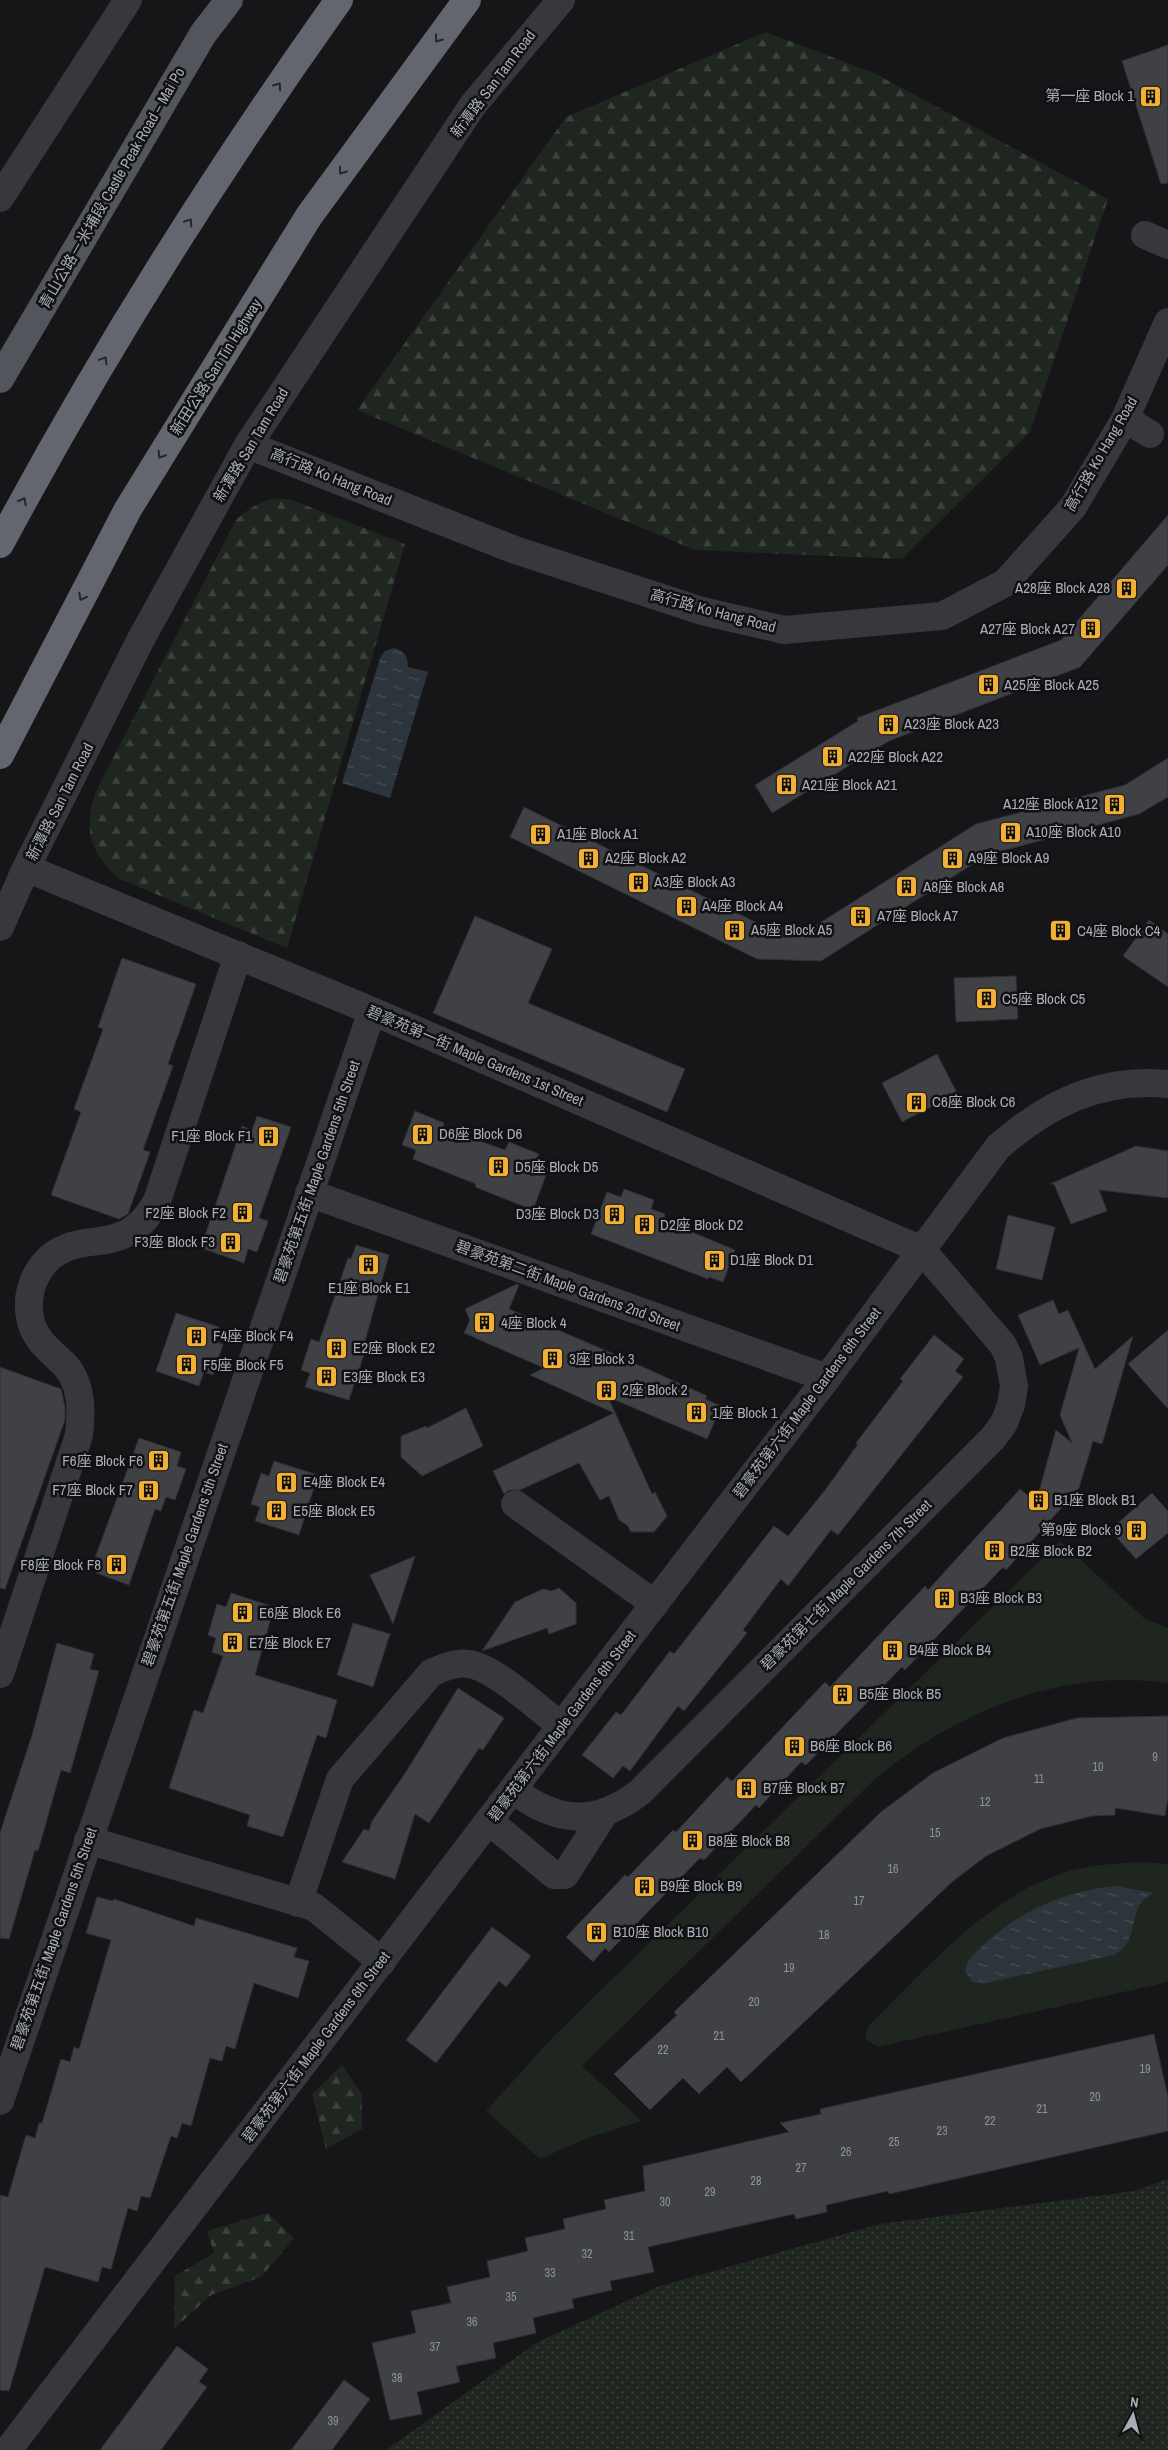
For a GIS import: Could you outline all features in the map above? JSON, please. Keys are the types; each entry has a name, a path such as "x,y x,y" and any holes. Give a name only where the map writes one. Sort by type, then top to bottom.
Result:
{"highway":[{"path":"0,544 57,437 155,275 272,95 339,0"},
{"name":"新田公路 San Tin Highway","path":"0,755 128,509 200,392 309,216 466,0"}],"main road":[{"name":"青山公路－米埔段 Castle Peak Road – Mai Po","path":"0,379 203,34 229,0"}],"street":[{"path":"0,198 128,0"},
{"name":"新潭路 San Tam Road","path":"0,927 26,868 141,639 248,444 473,105 561,0"},
{"name":"高行路 Ko Hang Road","path":"248,444 515,550 702,611 784,630 942,616 1005,583 1072,507 1125,419 1168,322"},
{"path":"1125,419 1150,434"},
{"name":"碧豪苑第一街 Maple Gardens 1st Street","path":"26,868 372,1011 922,1250"},
{"path":"0,1674 79,1435 82,1414 80,1394 74,1379 65,1365 40,1341 31,1324 28,1304 31,1285 40,1268 54,1254 71,1245 108,1241 125,1235 140,1225 158,1201 238,955"},
{"name":"碧豪苑第五街 Maple Gardens 5th Street","path":"0,2101 372,1011"},
{"name":"碧豪苑第六街 Maple Gardens 6th Street","path":"8,2450 656,1604 998,1147 1024,1124 1053,1106 1086,1093 1119,1085 1154,1082 1168,1084"},
{"name":"碧豪苑第二街 Maple Gardens 2nd Street","path":"310,1193 827,1378"},
{"name":"碧豪苑第七街 Maple Gardens 7th Street","path":"513,1790 544,1810 563,1816 582,1818 604,1814 623,1805 640,1792 993,1438 1004,1423 1012,1405 1014,1386 1009,1358 1003,1345 922,1250"},
{"path":"516,1504 656,1604"},
{"path":"298,1903 340,1779 430,1673 449,1665 468,1664 487,1669 562,1726"},
{"path":"489,1822 554,1875 566,1875 604,1814"},
{"path":"88,1840 314,1908 382,1962"}],"green space":[{"path":"766,32 874,73 1108,199 1030,432 902,559 695,550 357,410 566,117"},
{"path":"277,498 292,500 405,544 287,948 119,879 95,850 90,830 95,793 236,520 255,506"},
{"path":"1060,1541 1144,1618 1168,1628 1168,1683 1128,1680 1089,1682 1050,1689 1013,1700 976,1715 941,1733 908,1754 876,1778 582,2066 642,2121 590,2137 540,2159 486,2111 551,2039"},
{"path":"1145,1862 1168,1864 1168,1982 877,2047 867,2040 865,2035 870,2024 938,1956 962,1934 1014,1896 1043,1881 1073,1870 1118,1863"},
{"path":"342,2065 362,2094 362,2129 326,2149 312,2094"},
{"path":"1168,2179 1168,2450 386,2450 536,2343 657,2287 880,2224 1134,2191"},
{"path":"268,2213 294,2238 261,2277 211,2295 174,2329 175,2276 214,2253 207,2231"}],"water":[{"path":"394,648 405,654 408,667 428,672 390,798 342,783 380,658 385,651"},
{"path":"1116,1886 1153,1893 1144,1899 1139,1907 1128,1941 1114,1955 986,1983 972,1982 965,1971 969,1960 982,1946 1027,1913 1079,1892"}],"building":[{"name":"第一座 Block 1","path":"1168,45 1168,183 1161,184 1122,61"},
{"path":"1168,515 1168,565 1080,667 889,741 772,813 755,785 858,721 857,718 1061,640"},
{"path":"1168,758 1168,797 1139,814 987,855 821,961 757,959 510,837 524,807 765,927 812,928 976,824 1125,785"},
{"path":"475,916 552,949 528,1003 685,1069 667,1112 433,1013"},
{"path":"1149,920 1168,934 1168,987 1123,956"},
{"path":"122,958 196,984 168,1064 173,1066 143,1150 150,1152 128,1214 119,1219 51,1195 81,1112 74,1109 103,1029 98,1027"},
{"name":"C5座 Block C5","path":"1016,976 1018,1019 956,1022 954,978"},
{"name":"C6座 Block C6","path":"937,1054 957,1093 902,1122 882,1083"},
{"path":"415,1111 444,1123 443,1128 505,1150 509,1142 539,1154 535,1162 549,1167 533,1210 475,1187 476,1184 413,1159 416,1150 402,1145"},
{"path":"257,1116 291,1127 259,1218 268,1221 263,1236 257,1252 248,1249 244,1263 201,1248 242,1126 252,1130"},
{"path":"1136,1146 1168,1151 1168,1198 1099,1190 1107,1211 1071,1224 1054,1184 1050,1184"},
{"path":"624,1189 654,1200 651,1209 665,1214 663,1220 735,1250 723,1282 709,1277 708,1279 591,1234 607,1192 621,1197"},
{"path":"1008,1215 1055,1227 1042,1280 996,1269"},
{"path":"356,1245 389,1255 365,1341 368,1342 349,1400 305,1387 310,1373 301,1370 311,1339 319,1342 348,1258 351,1259"},
{"path":"517,1284 519,1285 509,1309 707,1396 705,1399 721,1406 707,1439 608,1397 652,1494 655,1492 667,1516 654,1532 631,1532 627,1525 619,1520 609,1496 600,1500 579,1463 520,1490 509,1490 504,1494 493,1471 614,1413 530,1375 544,1368 464,1333 470,1320 465,1309"},
{"path":"1053,1300 1059,1314 1068,1310 1095,1369 1133,1336 1102,1444 1093,1441 1079,1488 1006,1570 1003,1567 905,1670 902,1667 806,1765 801,1762 759,1808 756,1805 704,1860 700,1858 609,1952 605,1948 593,1962 566,1937 625,1875 628,1877 673,1830 676,1832 727,1777 732,1781 825,1682 830,1687 925,1586 928,1590 1020,1489 1036,1502 1056,1430 1072,1443 1060,1415 1079,1348 1040,1365 1018,1315"},
{"path":"176,1313 219,1327 214,1341 223,1344 213,1375 204,1372 199,1386 156,1371"},
{"path":"1168,1330 1168,1409 1128,1364"},
{"path":"934,1335 964,1359 955,1371 963,1377 838,1535 831,1530 788,1586 781,1579 743,1630 747,1633 684,1711 678,1706 630,1771 623,1766 613,1778 582,1755 616,1712 621,1715 670,1651 674,1654 774,1526 788,1536 826,1489 858,1444 856,1443 903,1381 900,1379"},
{"path":"0,1367 61,1389 65,1407 65,1420 5,1589 0,1588"},
{"path":"466,1408 483,1446 422,1476 401,1457 401,1436 426,1426 427,1428"},
{"path":"139,1438 181,1452 177,1466 186,1469 175,1500 166,1497 161,1511 155,1509 129,1585 96,1573 100,1559 95,1558"},
{"path":"274,1461 318,1475 299,1535 255,1521 260,1507 251,1504 261,1473 269,1476"},
{"name":"第9座 Block 9","path":"1152,1493 1168,1511 1168,1533 1136,1559 1110,1530"},
{"path":"415,1556 393,1624 370,1575"},
{"path":"559,1588 576,1603 576,1624 549,1634 547,1628 482,1651 515,1602 543,1589 551,1591"},
{"path":"231,1593 274,1607 255,1675 337,1700 326,1738 317,1735 283,1837 247,1826 250,1815 169,1788 194,1710 203,1713 223,1656 212,1652 216,1638 208,1635 217,1604 226,1607"},
{"path":"353,1623 390,1634 373,1687 337,1675"},
{"path":"57,1643 94,1654 90,1669 99,1671 70,1773 61,1770 38,1851 35,1850 9,1939 0,1938 0,1833 32,1735"},
{"path":"458,1688 504,1718 483,1750 479,1748 429,1823 415,1814 395,1879 342,1862 364,1829 369,1831 372,1821 404,1775"},
{"path":"1168,1716 1168,1797 1165,1816 1115,1808 1115,1815 1092,1816 1040,1829 986,1856 952,1882 741,2082 727,2067 699,2094 683,2078 650,2110 614,2074 677,2015 674,2012 881,1812 933,1773 1003,1738 1077,1718"},
{"path":"97,1897 113,1901 114,1899 194,1926 196,1918 297,1948 294,1957 309,1961 298,1998 254,1983 235,2049 226,2046 222,2061 210,2058 191,2126 182,2123 177,2138 171,2136 150,2198 141,2196 137,2211 128,2208 111,2269 102,2267 98,2282 45,2267 9,2391 0,2390 0,2195 8,2197 26,2135 35,2138 39,2123 42,2123 61,2059 70,2062 74,2047 79,2049 111,1940 86,1933"},
{"path":"492,1927 531,1956 506,1987 499,1981 436,2063 406,2040"},
{"path":"1154,2034 1168,2097 1168,2131 889,2194 888,2191 826,2205 827,2212 796,2219 794,2214 648,2247 654,2272 610,2281 612,2290 572,2299 574,2308 533,2318 536,2333 493,2343 496,2358 456,2366 460,2382 417,2392 422,2414 390,2420 372,2343 416,2333 411,2311 451,2303 447,2287 490,2277 487,2261 528,2251 525,2238 565,2229 563,2219 606,2209 604,2200 645,2191 643,2166 789,2132 780,2123 821,2114 820,2109"},
{"path":"177,2346 208,2369 199,2382 207,2387 161,2450 100,2450"},
{"path":"344,2380 370,2399 332,2450 291,2450"}],"place":[{"name":"第一座 Block 1","path":"1150,96"},
{"name":"A28座 Block A28","path":"1126,588"},
{"name":"A27座 Block A27","path":"1091,629"},
{"name":"A25座 Block A25","path":"988,685"},
{"name":"A23座 Block A23","path":"888,724"},
{"name":"A22座 Block A22","path":"832,757"},
{"name":"A21座 Block A21","path":"786,785"},
{"name":"A12座 Block A12","path":"1114,804"},
{"name":"A10座 Block A10","path":"1010,832"},
{"name":"A1座 Block A1","path":"541,834"},
{"name":"A2座 Block A2","path":"589,858"},
{"name":"A9座 Block A9","path":"952,858"},
{"name":"A3座 Block A3","path":"638,882"},
{"name":"A8座 Block A8","path":"907,887"},
{"name":"A4座 Block A4","path":"686,906"},
{"name":"A7座 Block A7","path":"861,916"},
{"name":"A5座 Block A5","path":"735,930"},
{"name":"C4座 Block C4","path":"1061,931"},
{"name":"C5座 Block C5","path":"986,999"},
{"name":"C6座 Block C6","path":"916,1102"},
{"name":"D6座 Block D6","path":"423,1134"},
{"name":"F1座 Block F1","path":"268,1136"},
{"name":"D5座 Block D5","path":"499,1167"},
{"name":"F2座 Block F2","path":"242,1213"},
{"name":"D3座 Block D3","path":"615,1214"},
{"name":"D2座 Block D2","path":"644,1225"},
{"name":"F3座 Block F3","path":"231,1242"},
{"name":"D1座 Block D1","path":"714,1260"},
{"name":"E1座 Block E1","path":"369,1265"},
{"name":"4座 Block 4","path":"485,1323"},
{"name":"F4座 Block F4","path":"197,1336"},
{"name":"E2座 Block E2","path":"337,1348"},
{"name":"3座 Block 3","path":"553,1359"},
{"name":"F5座 Block F5","path":"187,1365"},
{"name":"E3座 Block E3","path":"327,1377"},
{"name":"2座 Block 2","path":"606,1390"},
{"name":"1座 Block 1","path":"696,1413"},
{"name":"F6座 Block F6","path":"159,1461"},
{"name":"E4座 Block E4","path":"287,1482"},
{"name":"F7座 Block F7","path":"149,1490"},
{"name":"B1座 Block B1","path":"1038,1500"},
{"name":"E5座 Block E5","path":"277,1511"},
{"name":"第9座 Block 9","path":"1137,1530"},
{"name":"B2座 Block B2","path":"994,1551"},
{"name":"F8座 Block F8","path":"117,1565"},
{"name":"B3座 Block B3","path":"944,1598"},
{"name":"E6座 Block E6","path":"243,1613"},
{"name":"E7座 Block E7","path":"233,1643"},
{"name":"B4座 Block B4","path":"893,1650"},
{"name":"B5座 Block B5","path":"843,1694"},
{"name":"B6座 Block B6","path":"794,1746"},
{"name":"B7座 Block B7","path":"747,1788"},
{"name":"B8座 Block B8","path":"692,1841"},
{"name":"B9座 Block B9","path":"644,1886"},
{"name":"B10座 Block B10","path":"597,1932"}]}
